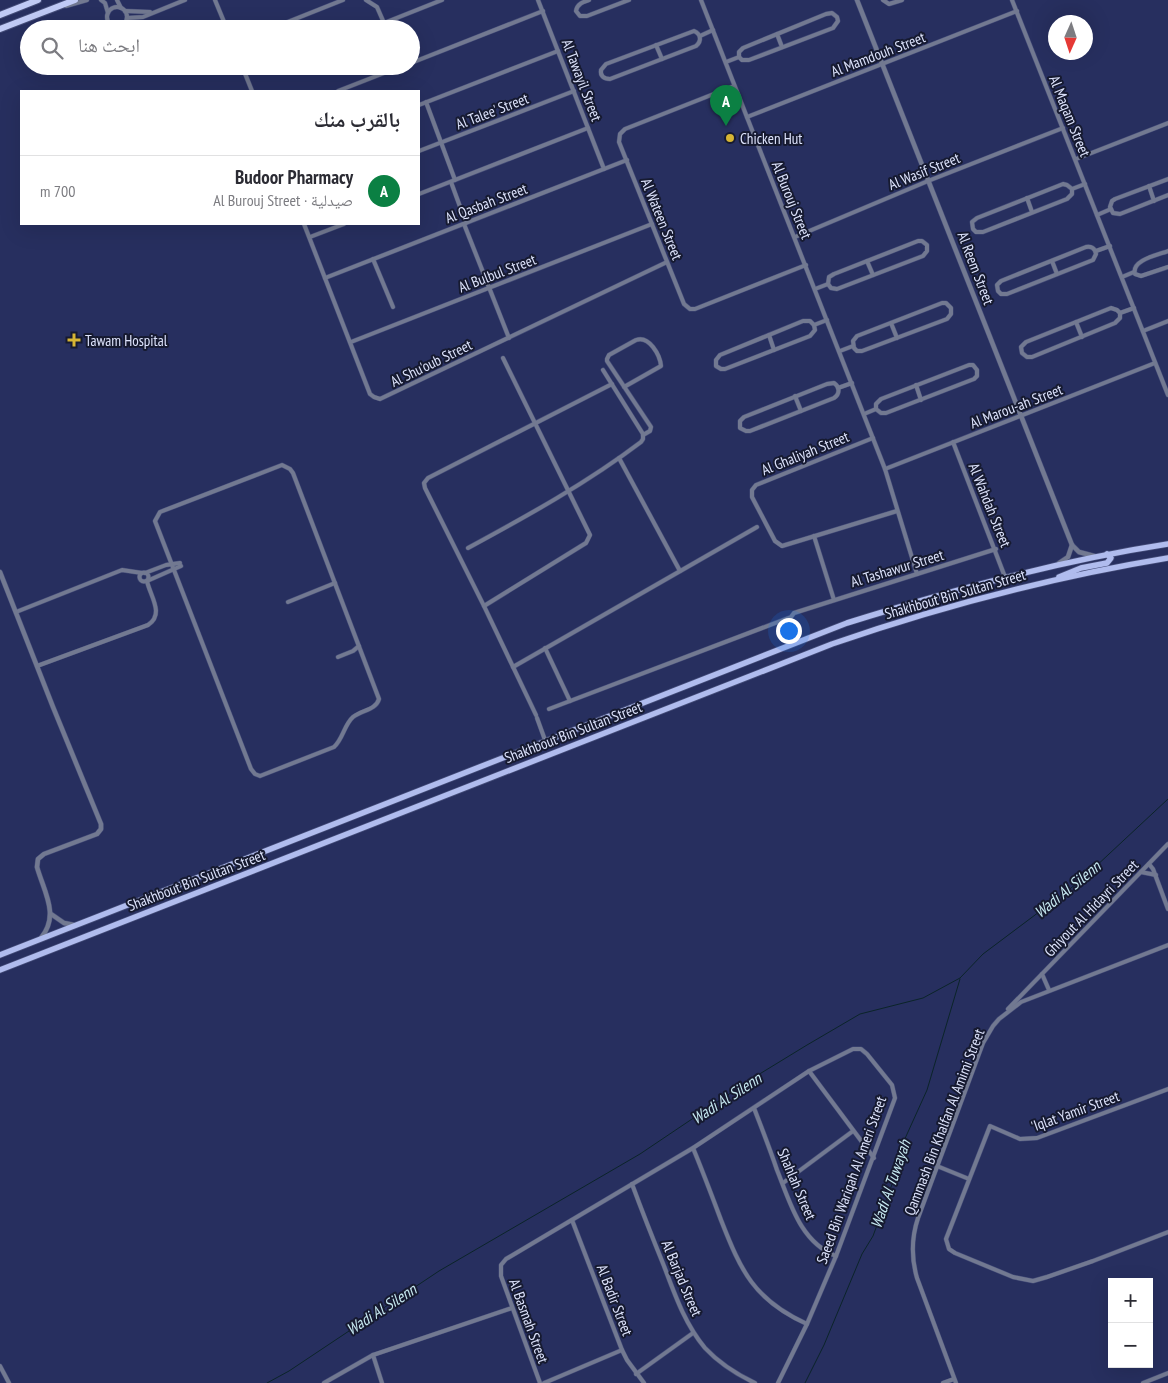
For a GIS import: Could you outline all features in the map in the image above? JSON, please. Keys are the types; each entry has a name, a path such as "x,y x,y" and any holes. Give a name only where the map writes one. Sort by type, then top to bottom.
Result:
{"highway":[{"path":"0,15 38,0"},
{"path":"24,20 75,0"},
{"path":"0,29 20,21"}],"main road":[{"name":"Shakhbout Bin Sultan Street","path":"0,955 847,623 929,597 1005,576 1104,554 1168,544"},
{"path":"1053,580 1074,570 1109,562 1111,558 1104,554"},
{"name":"Shakhbout Bin Sultan Street","path":"0,970 823,648 933,611 1053,580 1168,558"}],"street":[{"path":"45,12 88,0"},
{"path":"100,0 105,4 108,20"},
{"path":"117,0 125,11 141,13 157,10"},
{"path":"125,11 127,18 143,16 185,0"},
{"path":"214,0 222,20"},
{"path":"293,20 343,0"},
{"path":"366,0 377,7 383,20"},
{"path":"392,20 442,0"},
{"name":"Al Tawayil Street","path":"538,0 604,169"},
{"path":"589,0 577,7 576,11 580,16 587,16 629,0"},
{"name":"Al Burouj Street","path":"701,0 885,469 917,574"},
{"name":"Al Reem Street","path":"857,0 1072,545"},
{"path":"883,0 889,4 902,0"},
{"name":"Al Maqam Street","path":"1012,0 1168,395"},
{"path":"108,13 113,8 121,8"},
{"path":"420,59 543,11"},
{"name":"Al Mamdouh Street","path":"747,117 1017,11"},
{"path":"828,13 832,13 837,17 838,23 833,28 747,61 739,57 740,50 743,48 828,13"},
{"path":"700,36 713,30"},
{"path":"691,32 696,32 700,36 699,43 696,46 610,79 601,75 601,70 606,64 691,32"},
{"path":"777,34 782,47"},
{"path":"656,45 662,59"},
{"path":"420,105 558,52"},
{"path":"726,62 739,57"},
{"path":"246,75 252,90"},
{"path":"341,90 379,75"},
{"name":"Al Wateen Street","path":"734,86 623,131 619,136 619,142 667,262 684,304 690,309 806,265"},
{"name":"Al Talee' Street","path":"420,151 574,91"},
{"path":"426,102 441,143 465,223 509,338"},
{"path":"1076,159 1168,123"},
{"path":"420,194 588,128"},
{"name":"Al Wasif Street","path":"795,237 928,181 1063,128"},
{"name":"Al Qasbah Street","path":"325,278 626,160"},
{"path":"1168,179 1114,200 1111,203 1111,209 1115,214 1120,214 1168,195"},
{"path":"1063,184 1072,189 1070,198 980,232 976,232 972,227 972,222 976,218 1063,184"},
{"path":"1072,189 1085,184"},
{"path":"1149,186 1154,201"},
{"path":"1027,198 1032,212"},
{"path":"1097,215 1111,209"},
{"name":"Al Bulbul Street","path":"350,342 652,224"},
{"name":"Al Shu'oub Street","path":"304,225 370,394 380,399 667,262"},
{"path":"310,237 341,225"},
{"path":"918,241 922,241 927,245 927,251 923,256 835,289 831,288 828,284 828,279 831,275 867,261 918,241"},
{"path":"1096,252 1110,246"},
{"path":"1088,247 1096,252 1093,260 1005,295 1001,294 997,289 997,285 1001,281 1088,247"},
{"path":"1134,272 1134,267 1137,263 1168,251"},
{"path":"373,259 393,307"},
{"path":"867,261 873,275"},
{"path":"1052,261 1057,274"},
{"path":"1134,272 1141,276 1168,266"},
{"path":"1122,277 1134,272"},
{"path":"815,289 828,284"},
{"path":"942,303 948,304 951,308 951,314 947,319 862,351 857,351 853,346 852,341 855,338 891,323 942,303"},
{"path":"1111,308 1120,313 1120,318 1117,322 1082,337 1030,357 1022,353 1021,347 1024,343 1111,308"},
{"path":"1120,313 1134,308"},
{"path":"814,326 827,320"},
{"path":"806,321 810,321 814,326 815,330 812,335 774,350 724,369 716,364 716,358 720,355 769,335 806,321"},
{"path":"1076,322 1082,337"},
{"path":"1143,331 1168,322"},
{"path":"891,323 897,338"},
{"path":"769,335 774,350"},
{"path":"468,548 569,491 641,442 643,435 650,431 651,427 624,387 607,360 607,356 638,339 646,339 657,356 660,366 624,387"},
{"path":"840,352 853,346"},
{"path":"484,606 588,542 590,533 503,358"},
{"name":"Al Marou-ah Street","path":"885,469 1155,363"},
{"path":"968,365 975,366 977,370 978,374 974,379 886,414 876,409 876,404 879,400 916,385 968,365"},
{"path":"603,370 643,435"},
{"path":"829,383 834,383 838,388 839,393 836,397 801,411 748,431 740,426 740,421 744,416 795,396 829,383"},
{"path":"838,388 852,383"},
{"path":"545,740 513,667 424,483 428,478 612,384"},
{"path":"916,385 921,400"},
{"path":"795,396 801,411"},
{"path":"864,414 876,409"},
{"name":"Al Ghaliyah Street","path":"873,438 756,484 753,488 752,497 777,544 785,546 897,510"},
{"name":"Al Wahdah Street","path":"953,442 1005,576"},
{"path":"619,458 680,571"},
{"path":"282,466 290,469 335,583 379,696 377,704 351,719 339,742 331,749 263,775 257,775 252,769 155,525 157,514 282,466"},
{"path":"513,667 757,527"},
{"path":"814,536 834,600"},
{"path":"1072,545 1079,552 1087,555 1104,554"},
{"path":"1056,564 1066,560 1072,545"},
{"name":"Al Tashawur Street","path":"549,709 791,617 794,613 996,549"},
{"path":"142,574 181,564"},
{"path":"146,581 167,573 172,567"},
{"path":"16,612 122,570 131,570 148,576 146,581"},
{"path":"0,572 101,824 101,829 97,834 44,854 38,859 37,867 51,914 48,927 40,939"},
{"path":"37,666 150,623 155,618 157,610 142,574"},
{"path":"288,602 335,583"},
{"path":"338,657 360,646"},
{"path":"546,648 570,701"},
{"name":"Ghiyout Al Hidayri Street","path":"1049,990 1042,974 1168,844"},
{"path":"1149,864 1156,875 1168,909"},
{"path":"1141,872 1156,875"},
{"path":"51,914 60,920 74,925"},
{"name":"Qammash Bin Khalfan Al Amimi Street","path":"955,1381 917,1278 912,1253 915,1227 981,1048 993,1026 1021,1002 1168,945"},
{"path":"1004,1015 1017,998 1042,974"},
{"name":"Saeed Bin Wariqah Al Ameri Street","path":"501,1265 510,1256 693,1148 809,1071 857,1048 867,1054 892,1086 895,1098 836,1256 807,1324 778,1383"},
{"path":"809,1071 874,1158"},
{"name":"'Iqlat Yamir Street","path":"969,1179 990,1126 1020,1139 1037,1138 1168,1089"},
{"name":"Shahlah Street","path":"754,1108 794,1212 814,1243 836,1256"},
{"path":"783,1183 853,1131"},
{"path":"693,1148 733,1251 748,1278 757,1290 780,1310 807,1324"},
{"path":"937,1166 969,1179 947,1236 948,1246 955,1253 1021,1279 1033,1281 1047,1278 1168,1232"},
{"name":"Al Barjad Street","path":"632,1184 682,1312 693,1333 721,1363 755,1383"},
{"name":"Al Badir Street","path":"572,1220 622,1350 636,1374 644,1383"},
{"name":"Al Basmah Street","path":"501,1265 501,1276 512,1308 542,1383"},
{"path":"324,1383 373,1355 512,1308"},
{"path":"636,1374 693,1333"},
{"path":"542,1383 622,1350"},
{"path":"373,1355 382,1383"},
{"path":"0,1366 9,1383"},
{"path":"1142,1383 1168,1373"},
{"path":"944,1383 955,1381"}],"waterway":[{"name":"Wadi Al Silenn","path":"267,1383 289,1371 439,1271 640,1154 753,1078 860,1014 923,998 960,978 983,954 1079,882 1168,799"},
{"name":"Wadi Al Tuwayah","path":"805,1383 824,1345 862,1254 873,1236 894,1179 903,1143 927,1090 960,979"}],"place":[{"name":"Budoor Pharmacy","path":"726,126"},
{"name":"Chicken Hut","path":"730,138"},
{"name":"Tawam Hospital","path":"74,340"}]}
